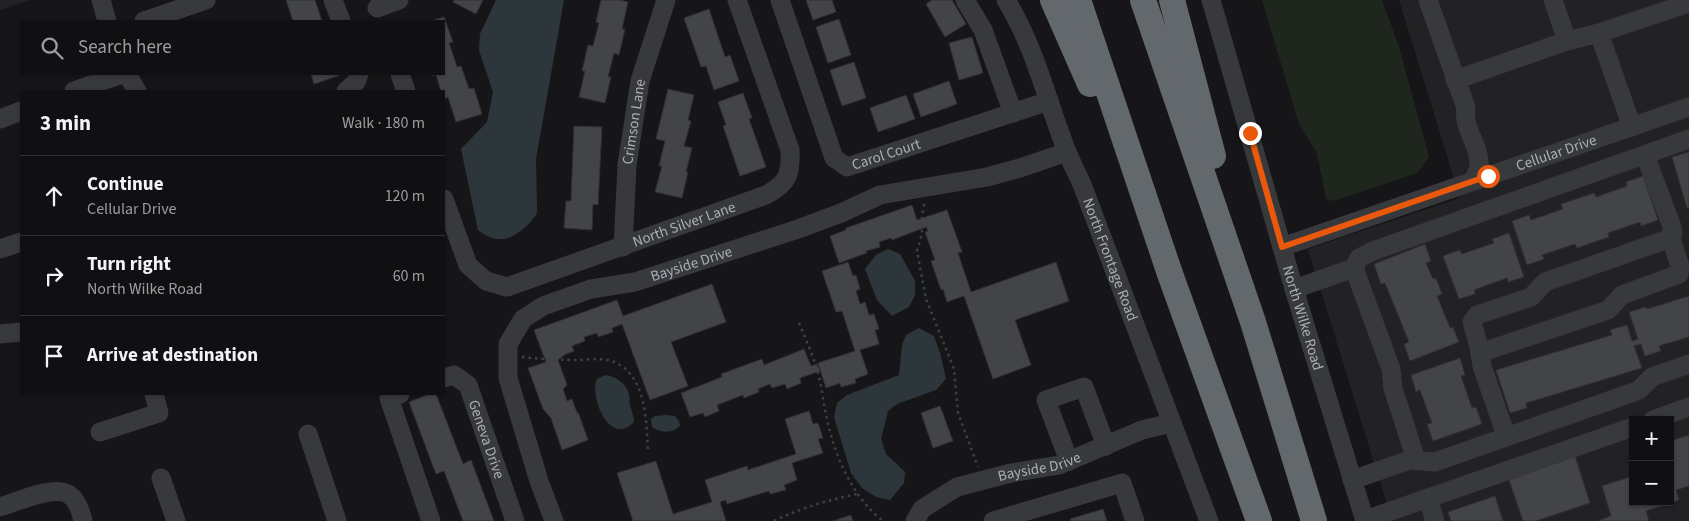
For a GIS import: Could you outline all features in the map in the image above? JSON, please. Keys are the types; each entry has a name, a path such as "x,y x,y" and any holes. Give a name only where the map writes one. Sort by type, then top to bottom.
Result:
{"highway":[{"path":"1053,0 1086,74 1126,184 1169,271"},
{"path":"1078,0 1169,271 1259,521"},
{"path":"1143,0 1253,322 1314,521"},
{"path":"1172,0 1219,179 1253,322"}],"street":[{"path":"101,0 107,20"},
{"path":"147,20 206,0"},
{"path":"333,0 341,20"},
{"path":"378,10 399,0"},
{"name":"Crimson Lane","path":"623,246 627,165 640,81 666,0"},
{"name":"North Silver Lane","path":"445,202 468,265 486,281 507,287 766,196 781,187 791,169 790,150 738,0"},
{"name":"Carol Court","path":"780,0 834,158 847,167 1050,101"},
{"path":"965,0 984,30 1013,113"},
{"name":"North Frontage Road","path":"1006,0 1018,20 1050,101 1067,152 1083,187 1209,521"},
{"name":"North Wilke Road","path":"1211,0 1294,289 1365,520"},
{"path":"1428,0 1466,108 1464,116 1488,159 1505,170"},
{"path":"1553,0 1567,41"},
{"path":"1455,80 1567,41 1599,33 1689,3"},
{"path":"1599,33 1632,127"},
{"path":"77,90 119,75"},
{"path":"128,75 136,90"},
{"path":"347,90 356,82 359,75"},
{"path":"400,75 406,90"},
{"name":"Cellular Drive","path":"1282,247 1689,107"},
{"path":"1294,289 1354,268 1359,258 1373,251 1689,139"},
{"path":"1473,181 1480,164 1478,142"},
{"name":"Bayside Drive","path":"554,521 508,378 508,344 523,319 543,306 592,289 636,282 798,229 841,213 880,195 987,177 1067,152"},
{"path":"1480,353 1608,310 1622,295 1679,274 1680,266 1672,238 1671,224 1645,155"},
{"path":"1506,436 1482,366 1472,326 1472,322 1477,315 1531,297 1545,282 1672,238"},
{"path":"0,249 20,242"},
{"path":"1354,268 1390,369 1393,388 1416,460"},
{"path":"0,334 20,332"},
{"path":"1352,480 1410,460 1434,462 1634,392 1639,390 1652,377 1689,364"},
{"name":"Geneva Drive","path":"445,378 454,375 468,385 515,521"},
{"path":"1069,461 1046,400 1084,387 1106,446"},
{"path":"100,432 159,413 154,395"},
{"path":"397,395 389,398 432,521"},
{"path":"1664,416 1689,407"},
{"name":"Bayside Drive","path":"915,521 922,509 957,487 1011,473 1060,465 1142,430 1171,423"},
{"path":"1365,520 1629,428"},
{"path":"308,434 337,521"},
{"path":"161,478 176,521"},
{"path":"993,521 1122,483 1135,521"},
{"path":"0,507 55,490 70,494 79,508 84,521"},
{"path":"1428,498 1435,521"}],"path":[{"path":"926,186 922,234 917,251 918,261 926,299 954,369 958,413 983,480"},
{"path":"799,322 818,372 831,434 846,474 857,494 872,512 883,521"},
{"path":"508,356 613,361 631,375 639,390 645,410 648,450"},
{"path":"774,521 792,512 818,503 857,494"}],"shaded area":[{"path":"0,0 30,0 0,10"},
{"path":"496,0 564,0 536,159 537,212 528,225 518,233 504,239 490,237 478,230 461,149 487,122 493,92 479,50 480,34"},
{"path":"1262,0 1382,0 1399,47 1429,157 1417,173 1334,201 1326,199 1317,153 1299,124"},
{"path":"1399,0 1689,0 1689,521 1392,521 1308,249 1460,198"},
{"path":"888,249 900,254 915,281 915,295 909,307 892,316 877,300 865,269 876,255"},
{"path":"919,328 934,336 946,379 936,390 897,404 888,411 881,439 886,454 905,472 904,483 890,500 876,497 862,488 851,473 834,417 837,403 847,395 899,375 902,345 906,335"},
{"path":"606,375 620,381 626,387 629,394 634,422 625,428 617,428 609,424 599,406 595,387 597,379"},
{"path":"655,416 675,416 680,426 666,432 652,427 651,419"}],"building":[{"path":"286,0 315,0 322,20 293,20"},
{"path":"454,0 483,0 476,14 453,2"},
{"path":"601,0 628,2 622,29 625,29 619,55 614,53 608,77 611,77 605,103 579,97 588,45 593,46 599,23 596,22"},
{"path":"806,0 832,0 836,12 813,20"},
{"path":"932,0 952,0 966,24 945,37 926,4"},
{"path":"709,9 725,57 730,55 739,81 714,90 706,66 701,67 684,18"},
{"path":"444,17 453,42 449,43 457,67 461,66 469,89 474,88 482,114 456,122 448,97 445,98 445,90 441,90 436,75 445,75 445,20 434,20"},
{"path":"839,19 851,55 828,63 816,27"},
{"path":"972,37 983,73 959,80 949,43"},
{"path":"854,62 866,98 842,106 830,70"},
{"path":"311,75 340,75 314,84"},
{"path":"949,81 957,104 921,117 913,94"},
{"path":"668,89 694,95 688,120 691,121 684,146 692,148 682,198 655,192 662,166 659,166 665,141 656,139"},
{"path":"743,93 752,118 749,119 766,167 740,176 723,126 726,125 718,102"},
{"path":"906,95 915,119 878,132 870,108"},
{"path":"574,126 602,127 598,205 593,204 592,230 564,228 566,201 571,201"},
{"path":"1689,152 1689,208 1687,208 1672,157"},
{"path":"1643,176 1658,220 1641,226 1640,222 1608,233 1609,237 1577,248 1575,244 1542,255 1544,259 1527,265 1512,221 1529,215 1531,220 1563,209 1561,204 1594,193 1596,197 1627,186 1626,182"},
{"path":"912,205 917,220 947,210 962,252 958,253 971,292 1056,262 1069,301 1015,320 1031,365 993,379 964,296 947,302 943,289 941,290 931,261 935,260 925,232 928,231 926,227 892,240 891,238 879,242 880,247 839,263 830,236 846,230 846,228"},
{"path":"1509,233 1524,277 1508,282 1507,278 1474,290 1475,294 1459,299 1443,256 1460,250 1462,254 1494,243 1492,239"},
{"path":"1425,244 1431,261 1426,263 1433,279 1436,278 1442,294 1437,296 1450,328 1453,327 1459,342 1410,361 1404,344 1409,342 1385,283 1381,284 1374,264"},
{"path":"848,262 853,276 856,275 860,289 856,291 860,304 865,302 869,315 874,314 879,329 875,330 879,344 860,350 868,374 855,379 856,383 841,387 840,383 826,388 818,363 855,351 842,311 836,312 822,271"},
{"path":"712,284 726,322 671,342 688,386 650,400 622,324 612,328 613,332 598,337 597,333 584,337 585,341 572,346 574,351 558,360 567,385 563,389 567,401 572,399 588,440 562,450 551,418 543,409 528,368 546,362 534,330 617,300 623,316"},
{"path":"1689,296 1689,337 1659,346 1661,351 1645,356 1641,344 1634,346 1642,368 1526,403 1527,408 1510,413 1496,370 1612,335 1610,330 1627,325 1632,341 1638,339 1629,312 1646,307 1647,309"},
{"path":"804,349 811,366 817,364 820,371 800,378 801,383 787,389 785,384 772,388 770,384 758,389 759,392 744,398 743,395 717,405 719,411 705,417 703,413 690,417 681,393 722,377 721,374 762,359 764,365"},
{"path":"1460,358 1465,375 1461,376 1472,408 1476,407 1482,424 1433,441 1427,424 1432,423 1420,390 1416,392 1411,375"},
{"path":"427,395 436,395 463,464 471,460 494,521 463,521 444,471 436,474 409,402"},
{"path":"940,406 953,441 933,448 921,413"},
{"path":"809,411 813,424 818,423 823,438 818,439 823,453 792,463 797,480 784,485 786,490 770,494 769,491 727,504 726,500 720,502 726,521 633,521 617,473 656,461 673,514 712,502 705,480 747,466 748,470 796,454 785,419"},
{"path":"1689,435 1689,486 1676,490 1679,500 1674,502 1674,461 1674,440"},
{"path":"1575,456 1590,503 1536,521 1523,521 1509,480"},
{"path":"1629,477 1629,506 1661,506 1646,511 1649,521 1598,521 1611,516 1602,486"},
{"path":"1495,496 1503,521 1451,521 1448,512"},
{"path":"1103,509 1107,521 1071,521 1070,519"},
{"path":"851,515 853,521 833,521"}],"route":[{"path":"1250,133 1282,247 1488,176"}]}
